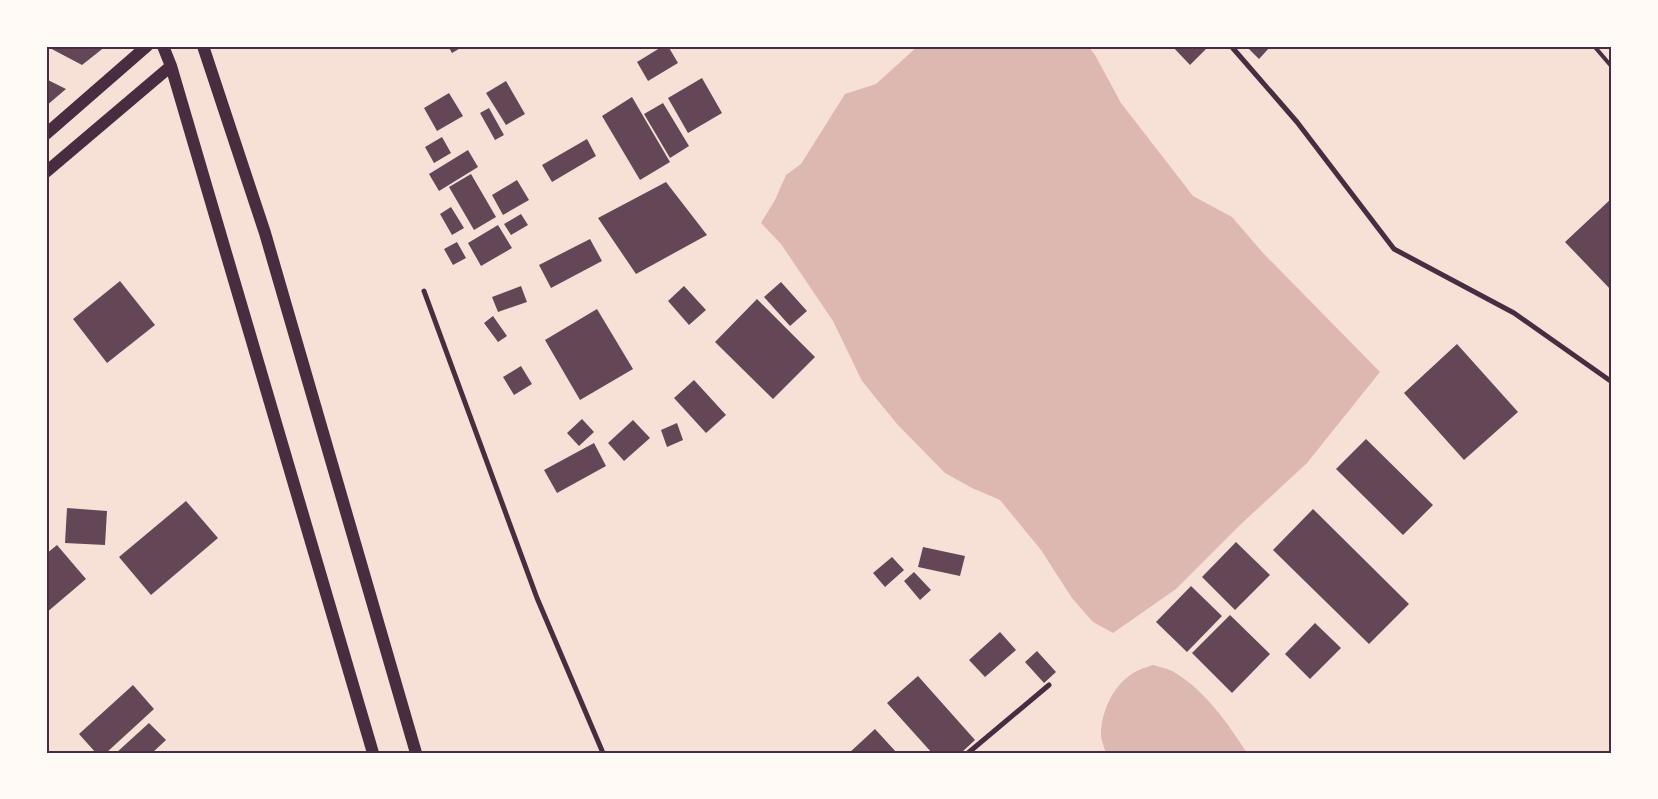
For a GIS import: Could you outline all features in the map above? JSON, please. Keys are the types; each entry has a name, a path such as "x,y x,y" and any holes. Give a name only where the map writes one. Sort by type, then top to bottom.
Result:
{"main road":[{"path":"46,134 147,46"},
{"path":"163,46 171,66 373,753"},
{"path":"203,46 266,233 412,752"},
{"path":"46,172 171,66"}],"street":[{"path":"1231,46 1297,122 1394,249 1514,313 1612,382"},
{"path":"424,291 537,598 603,753"},
{"path":"968,753 1049,685"}],"lane":[{"path":"1594,46 1612,67"}],"shaded area":[{"path":"918,46 1088,46 1095,55 1121,103 1193,196 1232,217 1263,253 1380,372 1307,463 1240,525 1176,589 1113,633 1093,622 1072,598 1041,550 1000,500 972,488 945,473 897,424 862,381 833,321 781,244 761,223 775,200 786,175 801,164 845,94 876,84"},
{"path":"1153,665 1165,668 1184,678 1205,697 1223,718 1247,753 1106,753 1101,734 1105,710 1113,694 1117,687 1132,674"}],"building":[{"path":"46,46 106,46 82,65"},
{"path":"448,46 464,46 452,53"},
{"path":"663,46 668,46 678,63 648,81 637,62"},
{"path":"1172,46 1209,46 1190,65"},
{"path":"1246,46 1271,46 1259,59"},
{"path":"702,78 722,113 688,133 668,98"},
{"path":"46,79 66,89 46,106"},
{"path":"506,81 525,114 506,125 486,93"},
{"path":"449,93 463,116 437,131 424,108"},
{"path":"632,97 670,162 640,180 602,116"},
{"path":"663,103 689,146 670,158 644,114"},
{"path":"489,108 504,135 495,140 480,113"},
{"path":"442,137 451,153 434,163 425,147"},
{"path":"587,139 596,156 552,182 542,165"},
{"path":"468,150 478,167 439,191 429,174"},
{"path":"471,174 496,217 474,230 449,187"},
{"path":"517,180 529,200 503,215 492,195"},
{"path":"666,182 707,235 636,274 598,218"},
{"path":"1612,198 1612,291 1565,242"},
{"path":"451,207 464,228 452,235 440,214"},
{"path":"521,214 528,225 511,235 504,224"},
{"path":"498,225 512,248 481,266 468,243"},
{"path":"590,239 602,261 551,288 539,265"},
{"path":"457,242 466,258 453,265 444,249"},
{"path":"120,281 155,325 107,363 73,319"},
{"path":"781,282 807,311 790,326 764,297"},
{"path":"521,286 527,302 498,312 492,297"},
{"path":"684,286 706,310 689,325 668,301"},
{"path":"757,299 815,357 773,399 715,342"},
{"path":"597,309 633,369 580,400 545,340"},
{"path":"493,316 507,336 498,342 484,323"},
{"path":"1457,344 1518,412 1464,460 1404,393"},
{"path":"521,366 532,384 514,395 503,377"},
{"path":"694,380 726,415 706,433 674,398"},
{"path":"582,419 594,432 579,446 567,433"},
{"path":"633,420 650,438 624,461 608,443"},
{"path":"677,423 683,440 667,447 661,430"},
{"path":"1366,439 1433,505 1403,535 1336,469"},
{"path":"594,443 606,466 557,493 544,470"},
{"path":"186,501 218,538 151,595 119,557"},
{"path":"67,508 107,511 105,545 65,543"},
{"path":"1313,509 1409,604 1369,644 1273,550"},
{"path":"1236,542 1270,575 1235,610 1202,577"},
{"path":"57,545 86,579 46,613 46,554"},
{"path":"923,547 965,556 960,576 918,567"},
{"path":"892,557 904,570 885,587 873,573"},
{"path":"914,572 931,590 920,600 904,581"},
{"path":"1191,586 1222,616 1187,652 1156,622"},
{"path":"1230,615 1270,654 1232,693 1192,653"},
{"path":"1315,623 1341,648 1310,679 1285,654"},
{"path":"1000,632 1016,650 985,677 969,660"},
{"path":"1037,651 1056,672 1044,683 1025,662"},
{"path":"918,676 975,740 961,753 932,753 887,703"},
{"path":"133,685 154,709 106,753 96,753 79,734"},
{"path":"149,723 166,740 152,753 116,753"},
{"path":"875,729 897,753 849,753"}]}
